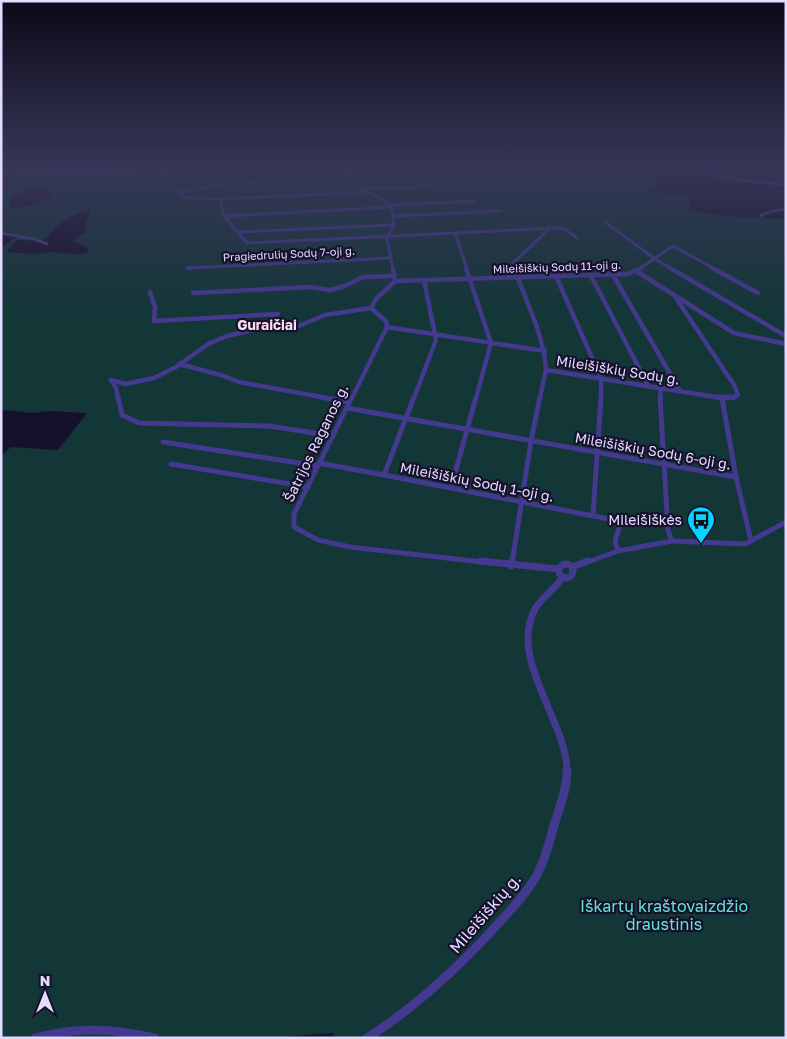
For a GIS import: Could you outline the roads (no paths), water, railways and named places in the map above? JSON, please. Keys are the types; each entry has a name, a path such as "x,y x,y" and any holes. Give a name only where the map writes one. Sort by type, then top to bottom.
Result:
{"street":[{"path":"224,216 233,215"},
{"path":"387,236 393,229 394,216 405,215"},
{"path":"224,216 247,243 550,228 565,229 577,238"},
{"path":"605,222 656,259 786,336"},
{"path":"237,232 394,225"},
{"path":"546,370 545,351 513,265 514,260 550,228"},
{"path":"1,233 34,239 47,244"},
{"path":"451,488 491,344 455,233"},
{"path":"333,436 269,426 140,423 122,415 116,388 111,380 125,384 146,380 170,370 214,341 261,328 294,328 325,315 371,308 395,279 387,236"},
{"name":"Mileišiškių Sodų 11-oji g.","path":"193,292 310,287 330,290 345,286 363,277 424,280 591,276 636,272 673,246 758,293"},
{"name":"Pragiedrulių Sodų 7-oji g.","path":"188,268 391,258"},
{"path":"636,272 734,333 786,344"},
{"path":"613,274 680,391"},
{"path":"556,276 601,378 601,419 597,453 594,515"},
{"path":"591,276 649,387"},
{"name":"Mileišiškių Sodų 1-oji g.","path":"424,280 436,340 384,475 594,515 621,522 615,541 618,552"},
{"path":"150,292 155,307 154,321 278,314 261,328"},
{"path":"676,298 738,391 736,397 722,398 736,477"},
{"path":"371,308 386,321 386,327 545,351"},
{"name":"Šatrijos Raganos g.","path":"386,327 294,514 293,522 298,530 314,538 372,550 412,553 511,566 558,569"},
{"name":"Mileišiškių Sodų 6-oji g.","path":"179,364 221,375 239,382 405,419 736,477 751,542"},
{"name":"Mileišiškių Sodų g.","path":"511,566 531,441 546,370 722,398"},
{"path":"660,388 666,465 668,530 672,541"},
{"path":"162,442 181,443 384,475"},
{"path":"171,464 308,487"},
{"path":"572,567 573,576 568,578 559,574 558,569 564,564 572,567 618,552 672,541 739,545 751,542 786,522"},
{"name":"Mileišiškių g.","path":"367,1038 407,1010 447,978 516,903 538,873 544,859 565,788 567,770 560,732 533,665 529,635 534,610 558,586 563,577"},
{"path":"35,1038 65,1030 106,1028 155,1038"}],"place":[{"name":"Mileišiškės","path":"701,544"}],"district":[{"name":"Guraičiai","path":"267,325"}],"park label":[{"name":"Iškartų kraštovaizdžio draustinis","path":"664,915"}]}
